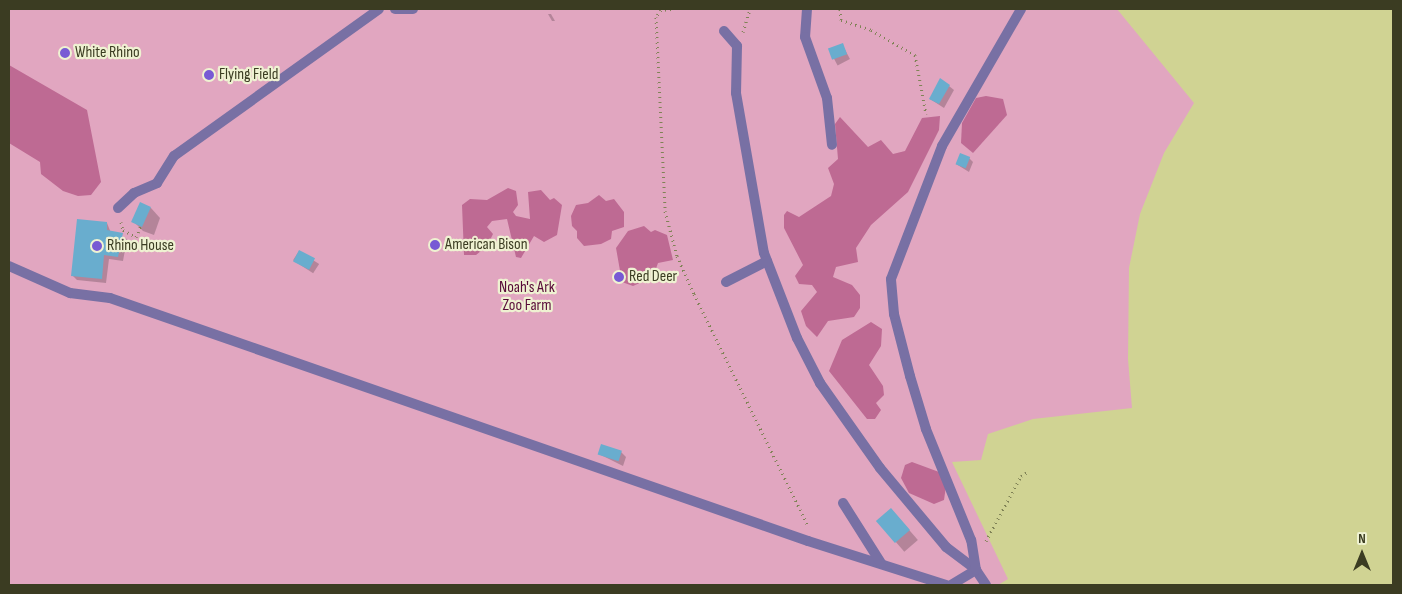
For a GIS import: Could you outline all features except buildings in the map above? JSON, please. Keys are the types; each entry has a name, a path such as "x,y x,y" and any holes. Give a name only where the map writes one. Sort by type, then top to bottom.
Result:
{"lane":[{"path":"118,208 134,193 157,183 174,156 379,9"},
{"path":"395,9 413,9"},
{"path":"807,9 805,37 827,98 832,145"},
{"path":"976,570 971,540 926,429 913,385 894,314 891,279 897,256 942,146 1021,9"},
{"path":"724,31 737,46 736,93 767,261 797,338 820,383 849,426 946,547 976,570 986,585"},
{"path":"726,282 767,261"},
{"path":"9,266 70,293 110,298 808,541 946,585"},
{"path":"843,503 881,563"},
{"path":"951,585 976,570"}],"path":[{"path":"671,9 661,10 656,17 665,211 678,256 694,294 808,521 808,541"},
{"path":"737,46 750,15 750,9"},
{"path":"840,9 841,20 871,30 915,55 926,114"},
{"path":"132,236 136,237 141,225"},
{"path":"974,558 993,532 1021,476 1029,471"}],"green space":[{"name":"Noah's Ark Zoo Farm","path":"9,9 1117,9 1194,103 1164,153 1140,214 1129,268 1128,359 1132,408 1033,419 988,434 981,460 952,462 1008,579 998,585 9,585"}],"shaded area":[{"path":"9,65 87,110 101,182 91,195 78,196 63,191 41,174 40,162 9,143"},
{"path":"986,96 1003,99 1007,115 973,153 961,143 962,123 976,98"},
{"path":"940,116 939,130 908,192 871,225 856,248 858,262 836,267 833,277 852,285 860,295 860,308 854,317 828,321 817,337 806,326 801,311 817,292 812,285 799,284 795,276 803,265 784,228 784,215 787,211 799,217 831,196 834,184 828,168 838,159 835,124 840,117 868,147 881,140 893,154 905,151 922,118"},
{"path":"508,188 516,191 518,205 513,212 516,216 530,219 528,192 541,190 550,200 554,198 562,205 557,235 544,242 534,236 521,258 516,257 507,219 492,221 487,227 493,234 487,246 476,255 464,255 462,205 470,199 487,200"},
{"path":"599,195 606,201 614,199 624,212 624,227 612,231 611,239 601,244 584,246 577,238 577,231 572,226 571,216 576,205 588,203"},
{"path":"644,226 651,232 655,230 667,235 673,260 658,263 653,277 633,286 622,282 616,248 628,231"},
{"path":"871,322 882,329 881,346 869,365 883,386 884,395 876,403 881,410 875,419 867,419 829,371 842,340"},
{"path":"912,462 939,472 946,486 944,500 934,504 909,493 901,478 905,465"}],"place":[{"name":"White Rhino","path":"65,53"},
{"name":"Flying Field","path":"209,75"},
{"name":"American Bison","path":"435,245"},
{"name":"Rhino House","path":"97,246"},
{"name":"Red Deer","path":"619,277"}]}
